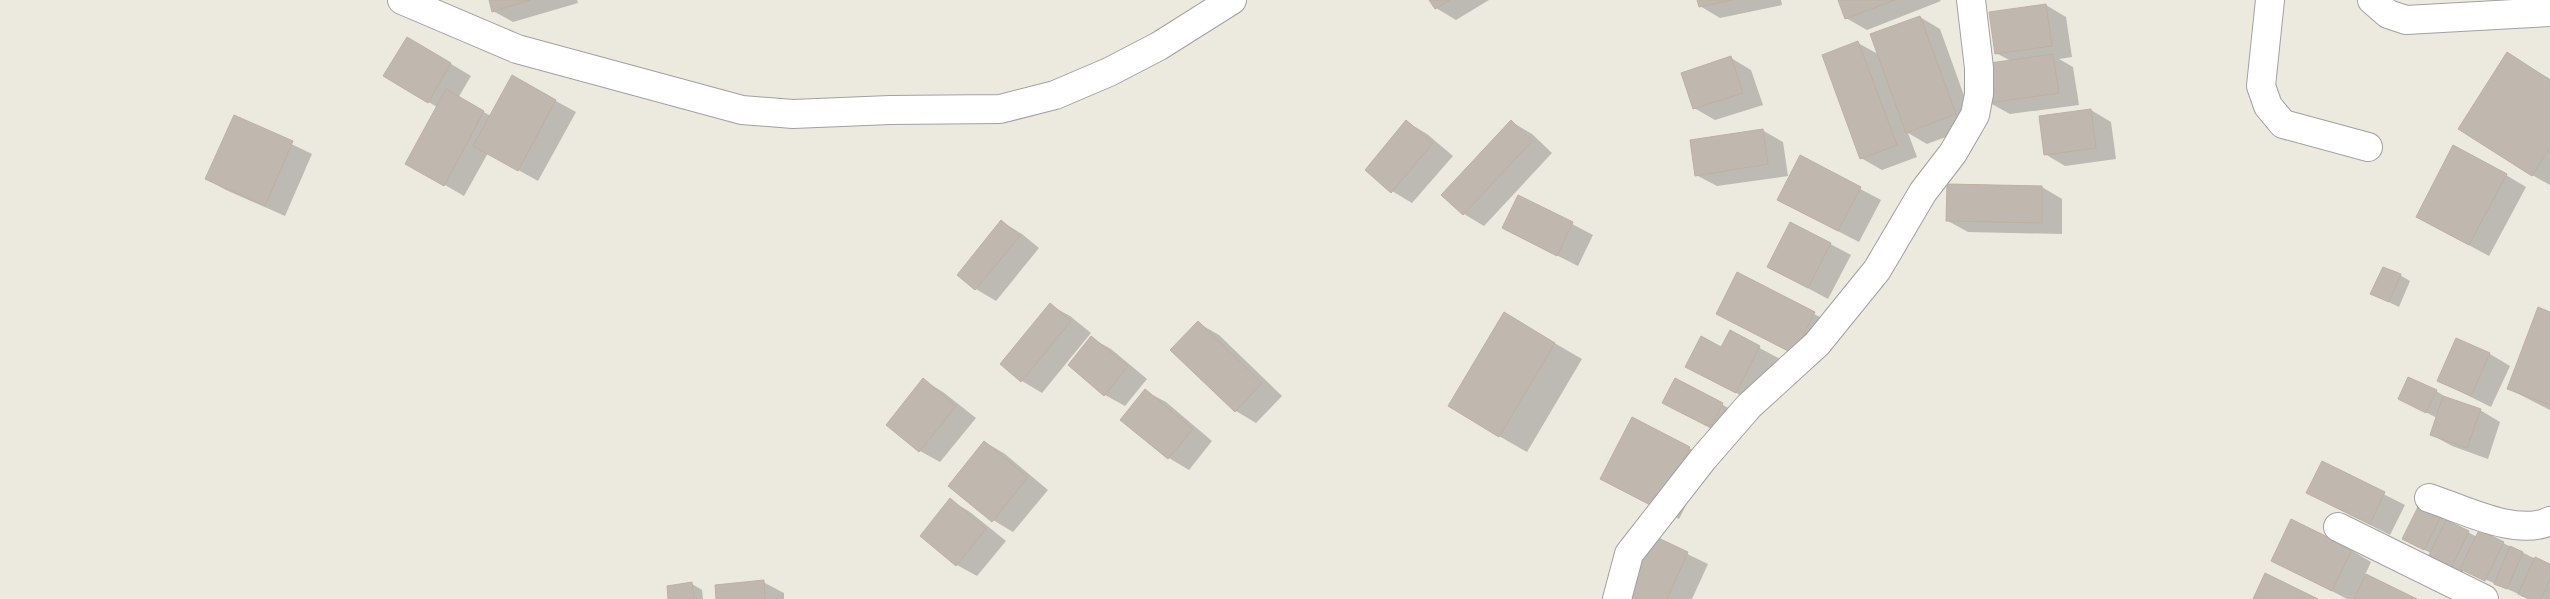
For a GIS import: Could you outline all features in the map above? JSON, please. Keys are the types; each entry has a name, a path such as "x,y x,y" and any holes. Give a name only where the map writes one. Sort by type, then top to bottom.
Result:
{"street":[{"path":"402,0 460,12 517,49 742,110 793,114 890,110 1000,109 1055,95 1108,72 1159,46 1232,0"},
{"path":"1618,599 1629,554 1703,459 1748,406 1817,344 1877,270 1923,192 1953,154 1975,116 1979,94 1979,68 1971,0"},
{"path":"2270,0 2261,86 2268,106 2283,124 2368,147"},
{"path":"2372,0 2388,14 2406,20 2550,12"},
{"path":"2429,498 2518,527 2540,526 2550,521"},
{"path":"2338,527 2484,599"}],"building":[{"path":"489,0 530,0 492,12"},
{"path":"1429,0 1450,0 1435,9"},
{"path":"1697,0 1733,0 1699,7"},
{"path":"1838,0 1895,0 1845,19"},
{"path":"2046,4 2052,46 1995,54 1989,12"},
{"path":"1920,16 1956,114 1906,133 1870,34"},
{"path":"407,37 451,63 428,103 383,76"},
{"path":"1858,41 1897,145 1860,159 1822,55"},
{"path":"2507,52 2550,80 2550,147 2532,176 2458,129"},
{"path":"2053,54 2059,93 1989,103 1983,64"},
{"path":"1731,56 1743,93 1693,109 1681,73"},
{"path":"512,75 556,100 518,171 473,146"},
{"path":"446,89 484,111 444,186 405,164"},
{"path":"2091,109 2096,148 2044,155 2039,116"},
{"path":"234,115 293,141 265,206 205,179"},
{"path":"1406,120 1433,143 1391,193 1365,170"},
{"path":"1511,120 1532,141 1463,215 1441,195"},
{"path":"1763,129 1768,164 1695,176 1690,140"},
{"path":"2453,145 2507,174 2469,245 2416,217"},
{"path":"1800,155 1861,187 1838,231 1777,200"},
{"path":"1947,184 2042,186 2042,223 1946,221"},
{"path":"1518,195 1573,222 1557,256 1502,228"},
{"path":"1001,220 1020,236 975,290 957,275"},
{"path":"1790,222 1831,243 1808,288 1767,267"},
{"path":"2383,267 2401,274 2389,302 2370,294"},
{"path":"1737,272 1815,312 1794,354 1716,314"},
{"path":"1050,303 1071,321 1021,382 1000,364"},
{"path":"2538,307 2550,312 2550,405 2507,389"},
{"path":"1504,312 1555,343 1499,437 1448,406"},
{"path":"1198,321 1262,383 1235,412 1170,350"},
{"path":"1730,330 1760,346 1736,393 1685,367 1701,336 1721,347"},
{"path":"1091,336 1128,366 1104,396 1068,365"},
{"path":"2456,338 2490,353 2471,396 2437,381"},
{"path":"2408,377 2437,390 2426,413 2398,399"},
{"path":"923,378 956,406 919,452 886,425"},
{"path":"1675,378 1723,403 1711,428 1662,403"},
{"path":"1145,389 1193,429 1168,459 1120,420"},
{"path":"2443,396 2481,409 2467,448 2430,435"},
{"path":"1632,417 1690,447 1658,509 1600,479"},
{"path":"984,441 1028,477 992,522 948,486"},
{"path":"2322,461 2385,492 2370,524 2306,493"},
{"path":"950,498 986,529 956,566 920,536"},
{"path":"2419,505 2441,516 2424,550 2402,539"},
{"path":"2291,519 2352,549 2332,591 2271,561"},
{"path":"2446,520 2469,531 2451,568 2428,557"},
{"path":"2479,530 2504,542 2485,581 2460,569"},
{"path":"1654,536 1688,552 1667,599 1626,598"},
{"path":"2510,546 2523,552 2507,589 2494,584"},
{"path":"2535,557 2550,564 2550,579 2541,599 2529,599 2518,594"},
{"path":"2265,573 2318,599 2253,599"},
{"path":"2366,574 2417,599 2354,599"},
{"path":"764,580 765,599 716,599 715,585"},
{"path":"692,582 694,599 668,599 667,586"}]}
